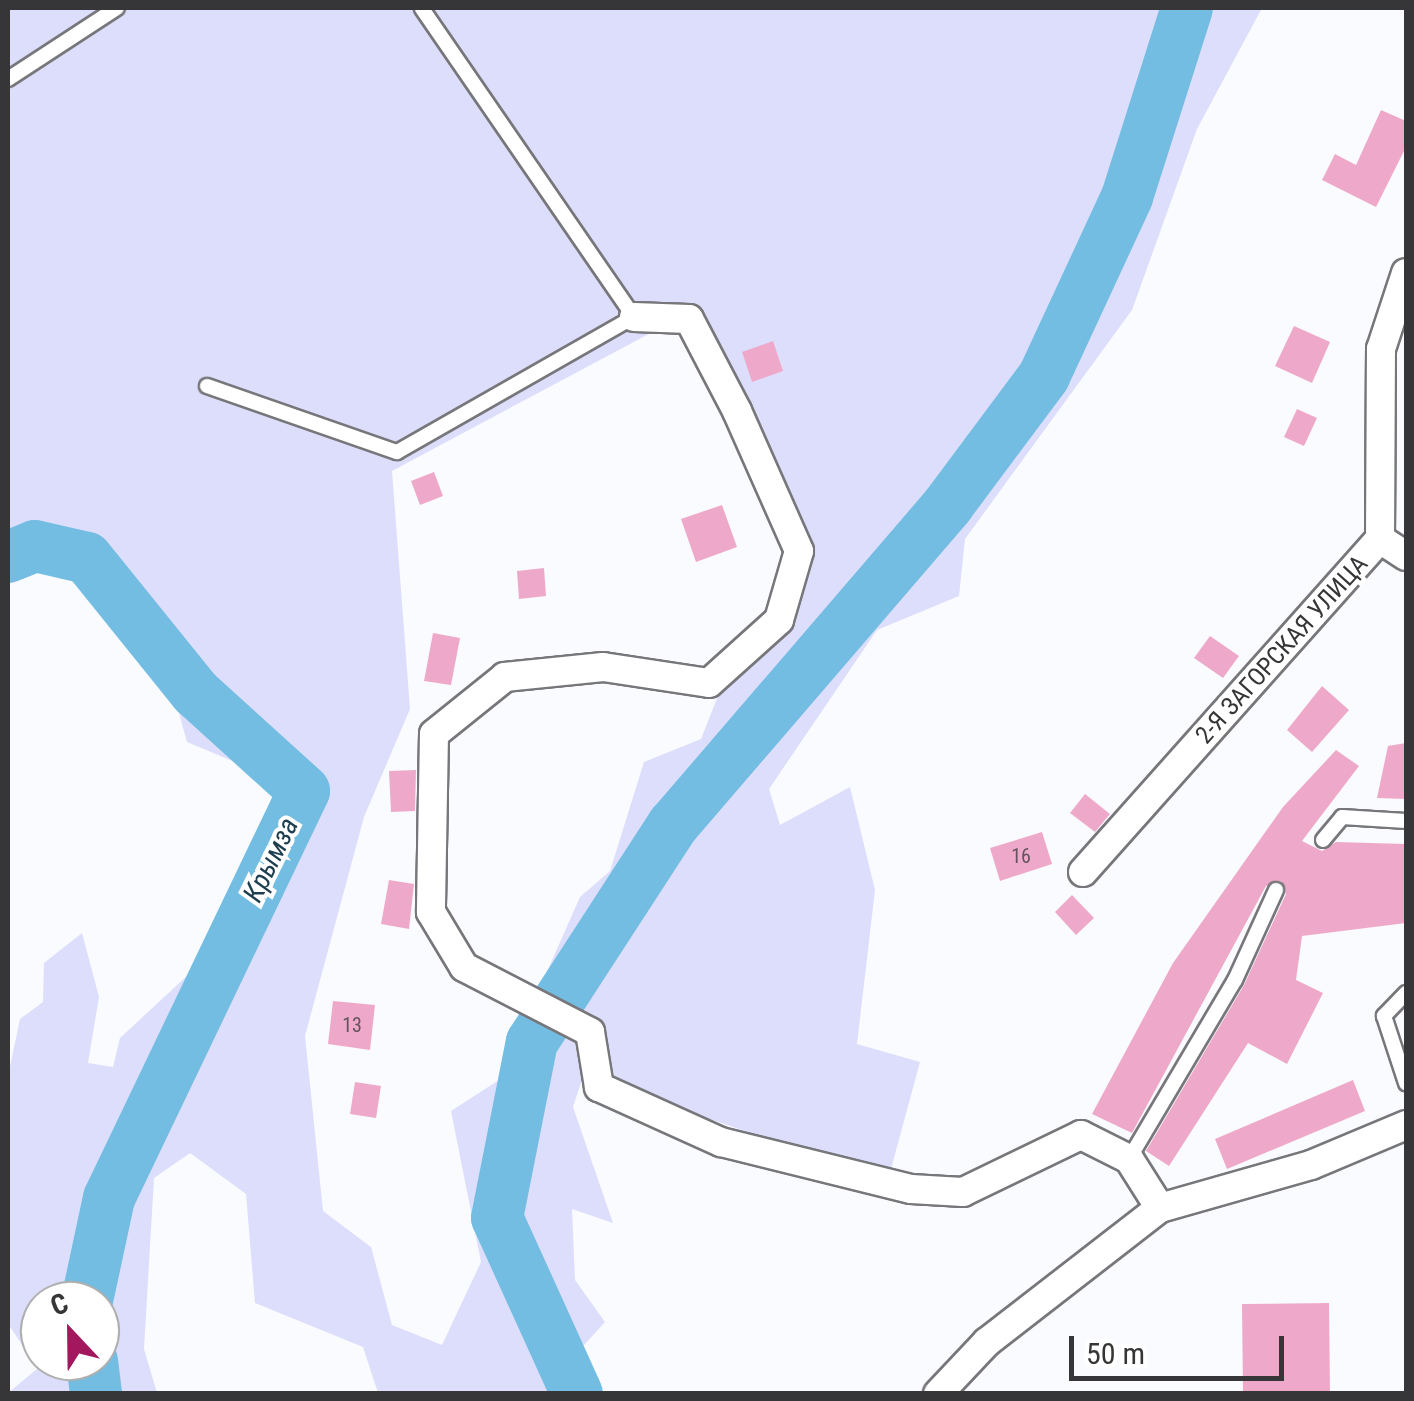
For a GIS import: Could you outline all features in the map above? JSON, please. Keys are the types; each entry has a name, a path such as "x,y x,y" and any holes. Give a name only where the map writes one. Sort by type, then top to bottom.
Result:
{"street":[{"name":"2-Я ЗАГОРСКАЯ УЛИЦА","path":"1083,872 1380,539 1381,349 1406,273"},
{"path":"634,317 689,319 737,411 799,550 780,620 709,684 602,667 505,677 434,734 430,912 464,967 590,1032 599,1086 722,1142 911,1189 963,1192 1081,1135 1129,1159 1160,1208"},
{"path":"1380,539 1406,556"},
{"path":"938,1394 987,1342 1160,1208 1311,1165 1406,1125"}],"lane":[{"path":"8,80 117,8"},
{"path":"207,386 397,452 634,317 422,8"},
{"path":"1322,840 1342,817 1406,822"},
{"path":"1129,1159 1235,980 1276,890"},
{"path":"1406,993 1384,1016 1406,1083"}],"shaded area":[{"path":"8,8 1262,8 1197,129 1132,310 965,539 959,596 877,630 769,789 780,825 850,787 875,890 857,1044 920,1062 888,1180 616,1087 596,1037 573,1107 613,1223 572,1209 575,1280 605,1322 565,1366 576,1393 378,1393 363,1347 255,1303 246,1194 190,1153 154,1178 144,1349 157,1393 8,1393 22,1381 120,1381 120,1281 20,1281 20,1342 8,1324 8,1076 20,1019 43,1002 44,963 82,933 99,997 88,1063 113,1067 120,1038 272,897 304,791 187,742 154,623 43,564 8,582","holes":["690,312 799,582 731,663 701,739 644,762 610,871 580,897 499,1080 451,1111 481,1262 442,1345 392,1325 371,1247 323,1211 305,1036 364,817 410,709 392,471"]}],"building":[{"path":"1381,110 1406,121 1406,147 1376,207 1322,180 1335,154 1356,165"},
{"path":"1294,326 1330,342 1312,383 1275,366"},
{"path":"773,341 783,371 752,382 742,352"},
{"path":"1297,409 1317,418 1304,446 1284,437"},
{"path":"434,472 443,496 420,505 411,481"},
{"path":"722,505 737,547 696,562 681,519"},
{"path":"544,568 546,596 519,599 517,571"},
{"path":"433,633 460,638 451,685 424,681"},
{"path":"1210,636 1239,656 1223,678 1194,658"},
{"path":"1322,686 1349,710 1312,752 1287,730"},
{"path":"1406,743 1406,799 1377,798 1388,746"},
{"path":"1336,750 1359,766 1302,841 1322,851 1336,842 1406,844 1406,923 1302,936 1296,980 1323,993 1287,1064 1248,1043 1169,1166 1146,1151 1244,985 1286,894 1281,881 1266,886 1132,1133 1092,1114 1173,963 1283,807"},
{"path":"416,770 415,811 391,812 389,771"},
{"path":"1085,794 1110,814 1095,832 1070,813"},
{"path":"1042,832 1052,864 1000,881 990,848"},
{"path":"389,880 414,884 409,929 381,924"},
{"path":"1072,895 1094,918 1076,935 1055,912"},
{"path":"333,1001 375,1005 370,1050 328,1044"},
{"path":"1353,1080 1365,1111 1227,1169 1215,1139"},
{"path":"355,1082 381,1086 376,1118 350,1114"},
{"path":"1329,1303 1330,1394 1243,1394 1242,1304"}],"waterway":[{"path":"577,1394 497,1218 532,1042 673,825 948,505 1044,376 1127,197 1187,8"},
{"name":"Крымза","path":"8,557 35,546 87,558 195,692 304,791 109,1198 91,1281"},
{"name":"Крымза","path":"94,1381 96,1394"}]}
